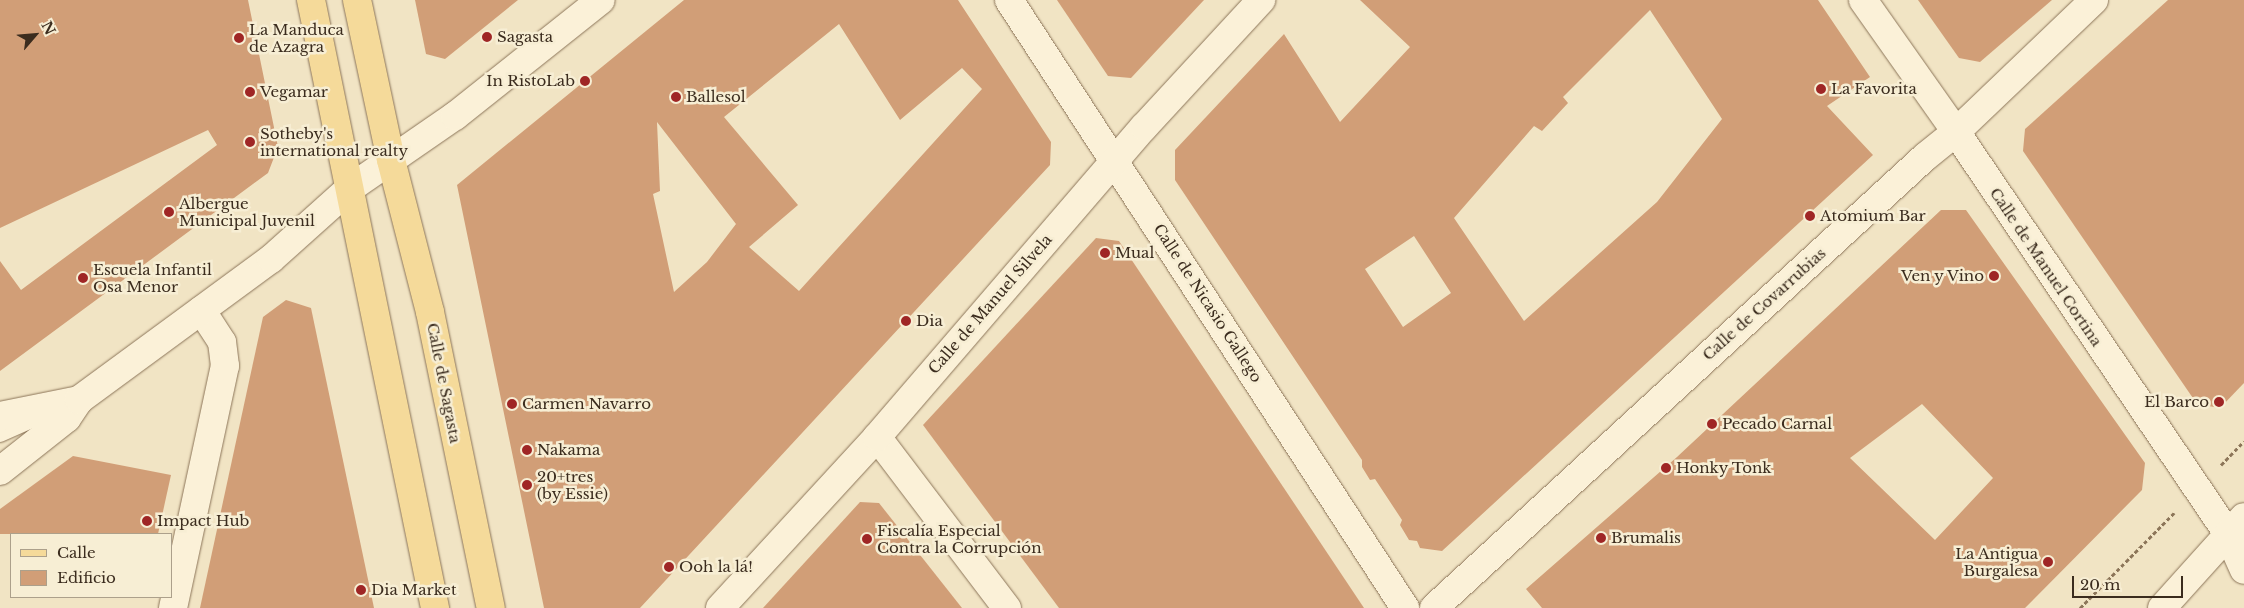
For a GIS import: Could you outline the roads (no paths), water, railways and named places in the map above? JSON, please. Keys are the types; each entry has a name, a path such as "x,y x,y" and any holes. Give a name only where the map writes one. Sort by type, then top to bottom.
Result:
{"main road":[{"path":"311,0 434,608"},
{"name":"Calle de Sagasta","path":"357,0 391,160 430,312 491,608"}],"street":[{"path":"0,470 67,418 80,400 288,246 349,189 470,104 601,0"},
{"name":"Calle de Nicasio Gallego","path":"1009,0 1405,608"},
{"name":"Calle de Manuel Silvela","path":"720,608 877,437 1116,162 1261,0"},
{"name":"Calle de Manuel Cortina","path":"1863,0 1956,132 2197,489 2236,526 2244,570"},
{"name":"Calle de Covarrubias","path":"1434,608 1925,156 1956,132 2094,0"},
{"path":"172,608 225,366 222,342 201,310"},
{"path":"0,416 80,400"},
{"path":"877,437 1007,608"},
{"path":"2162,608 2236,526"}],"lane":[{"path":"0,434 80,400"}],"place":[{"name":"Sagasta","path":"487,37"},
{"name":"La Manduca de Azagra","path":"239,38"},
{"name":"In RistoLab","path":"585,81"},
{"name":"La Favorita","path":"1821,89"},
{"name":"Vegamar","path":"250,92"},
{"name":"Ballesol","path":"676,97"},
{"name":"Sotheby's international realty","path":"250,142"},
{"name":"Albergue Municipal Juvenil","path":"169,212"},
{"name":"Atomium Bar","path":"1810,216"},
{"name":"Mual","path":"1105,253"},
{"name":"Ven y Vino","path":"1994,276"},
{"name":"Escuela Infantil Osa Menor","path":"83,278"},
{"name":"Dia","path":"906,321"},
{"name":"El Barco","path":"2219,402"},
{"name":"Carmen Navarro","path":"512,404"},
{"name":"Pecado Carnal","path":"1712,424"},
{"name":"Nakama","path":"527,450"},
{"name":"Honky Tonk","path":"1666,468"},
{"name":"20+tres (by Essie)","path":"527,485"},
{"name":"Impact Hub","path":"147,521"},
{"name":"Brumalis","path":"1601,538"},
{"name":"Fiscalía Especial Contra la Corrupción","path":"867,539"},
{"name":"La Antigua Burgalesa","path":"2048,562"},
{"name":"Ooh la lá!","path":"669,567"},
{"name":"Dia Market","path":"361,590"}]}
